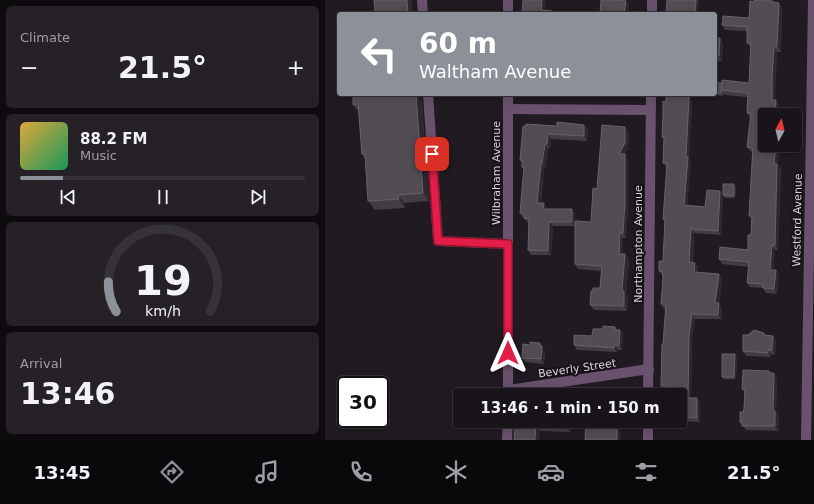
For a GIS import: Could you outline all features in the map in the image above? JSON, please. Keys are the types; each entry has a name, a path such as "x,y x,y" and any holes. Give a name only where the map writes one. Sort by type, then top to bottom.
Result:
{"street":[{"path":"422,0 423,12"},
{"path":"508,0 508,12"},
{"path":"652,0 652,12"},
{"name":"Westford Avenue","path":"806,440 813,0"},
{"path":"428,96 438,241 508,244"},
{"name":"Wilbraham Avenue","path":"508,96 508,388"},
{"name":"Northampton Avenue","path":"648,388 651,96"},
{"path":"508,109 651,110"},
{"name":"Beverly Street","path":"534,388 649,370"},
{"path":"507,440 508,428"},
{"path":"648,428 648,440"}],"building":[{"path":"374,0 407,0 408,12 375,12"},
{"path":"523,0 542,0 541,10 552,11 552,12 522,12"},
{"path":"601,0 626,1 624,12 600,12"},
{"path":"667,0 696,0 695,12 666,12"},
{"path":"754,0 771,0 771,2 779,3 777,47 774,47 772,77 772,100 776,100 775,108 758,108 758,152 775,152 774,164 777,164 775,245 772,245 770,270 776,270 774,289 763,288 763,284 747,283 749,262 719,259 720,247 748,250 748,235 751,235 752,216 749,216 753,148 747,147 751,113 747,113 748,93 721,90 722,80 749,83 751,43 747,43 747,27 722,25 723,16 749,18 750,1 754,2"},
{"path":"717,38 720,38 719,56 717,56"},
{"path":"717,83 722,83 721,93 717,93"},
{"path":"353,96 416,96 423,193 398,195 399,199 368,201 365,154 362,154 358,104 353,105"},
{"path":"666,96 689,97 686,157 688,157 684,205 705,207 707,190 720,191 718,231 691,229 689,262 695,263 694,272 719,274 715,303 719,303 718,315 692,314 689,336 688,398 697,398 697,418 687,417 687,388 665,388 665,386 661,386 662,344 666,304 661,304 663,278 662,271 659,271 659,261 663,261 665,219 663,219 667,163 663,163 663,101 666,102"},
{"path":"557,122 584,125 584,136 548,134 547,144 545,144 541,163 537,203 544,203 543,209 572,209 572,222 549,222 548,251 528,250 529,219 524,218 524,214 520,213 524,167 522,167 522,160 520,160 523,126 525,127 526,124 557,126"},
{"path":"602,125 625,127 625,143 619,154 625,154 625,202 623,233 620,233 619,254 625,254 622,291 624,291 624,306 590,305 591,291 593,291 593,288 600,288 602,266 575,264 575,221 591,222 593,188 597,189"},
{"path":"723,184 734,184 734,196 723,195"},
{"path":"603,326 615,327 615,330 620,330 619,346 615,345 614,348 574,345 574,335 592,336 593,329 603,329"},
{"path":"754,330 764,333 764,335 773,336 772,350 768,350 768,353 743,351 743,335 748,335"},
{"path":"530,342 540,343 540,346 542,346 541,359 522,358 523,344 530,345"},
{"path":"722,354 735,354 734,377 722,377"},
{"path":"743,370 769,371 769,373 774,373 773,410 775,411 775,426 742,426 742,423 740,422 740,412 743,412 744,409 745,389 742,389"},
{"path":"515,428 536,428 535,440 514,440"},
{"path":"586,428 617,428 617,440 585,440"}],"route":[{"path":"432,154 438,241 508,244 508,353"}]}
